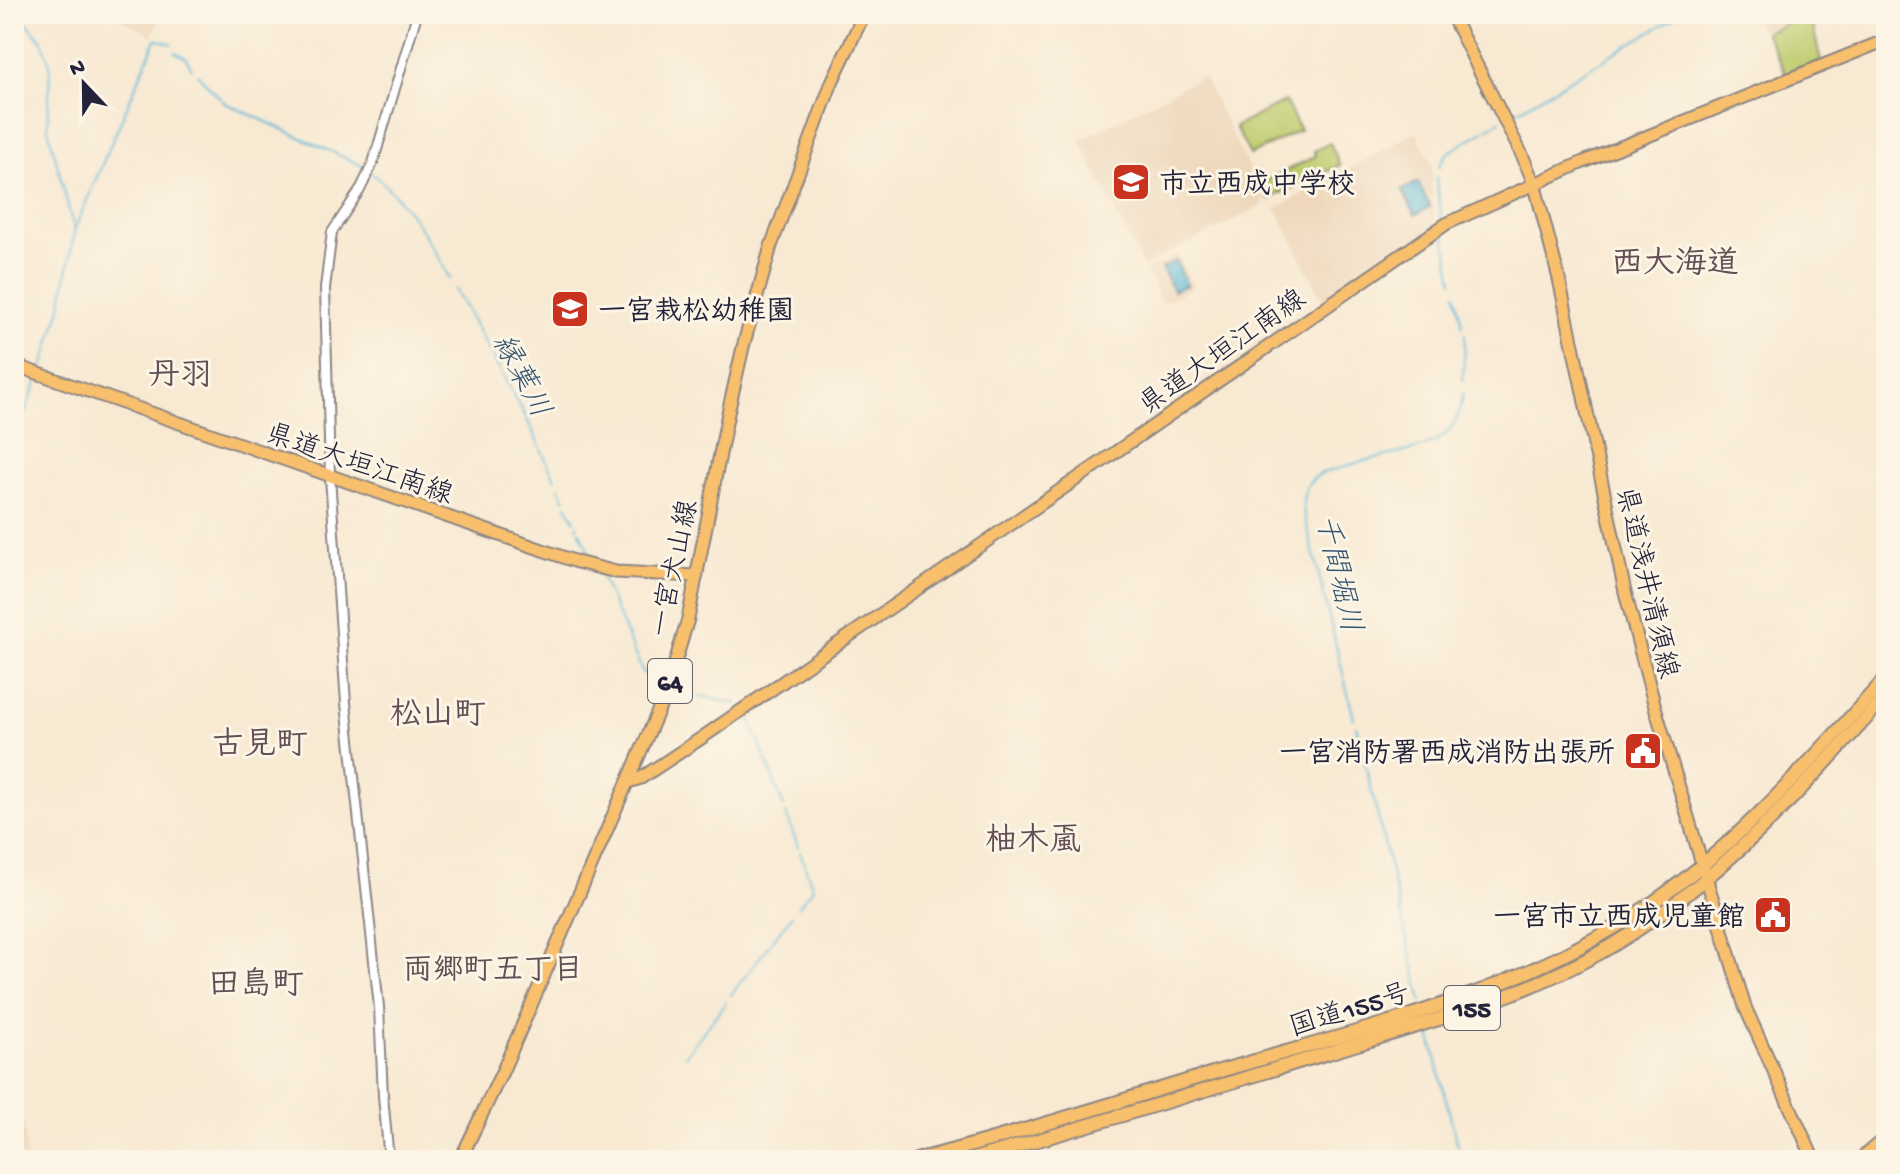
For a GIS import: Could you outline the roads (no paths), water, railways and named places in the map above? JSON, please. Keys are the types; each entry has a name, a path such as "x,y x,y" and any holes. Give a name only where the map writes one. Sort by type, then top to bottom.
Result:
{"highway":[{"name":"国道155号","path":"916,1160 1421,1012 1514,979 1568,953 1636,914 1702,864 1761,812 1886,678"},
{"name":"国道155号","path":"969,1160 1421,1026 1518,990 1614,944 1683,898 1772,820 1886,696"}],"main road":[{"name":"一宮犬山線","path":"460,1160 503,1070 666,693 688,619 743,347 771,246 832,82 864,14"},
{"name":"県道浅井清須線","path":"1451,14 1535,186 1559,279 1625,592 1655,707 1745,1007 1814,1160"},
{"name":"県道大垣江南線","path":"628,782 641,778 700,739 1446,224 1581,163 1886,40"},
{"name":"県道大垣江南線","path":"14,365 594,568 697,576"},
{"path":"1859,1160 1886,1137"}],"street":[{"path":"389,1160 379,1007 348,724 330,477 325,288 332,232 360,190 373,163 417,14"}],"water":[{"path":"1418,182 1430,207 1415,215 1402,190"},
{"path":"1176,261 1187,285 1173,291 1162,268"}],"waterway":[{"path":"20,14 42,41 50,64 48,129 74,229"},
{"name":"千間堀川","path":"1509,116 1680,14"},
{"path":"42,371 61,307 75,228 156,39 172,44"},
{"name":"縁葉川","path":"175,52 186,58 192,69"},
{"name":"縁葉川","path":"197,74 225,103 365,167"},
{"name":"千間堀川","path":"1439,167 1446,154 1500,121"},
{"name":"縁葉川","path":"373,174 407,210 450,279"},
{"name":"千間堀川","path":"1436,177 1441,219"},
{"name":"千間堀川","path":"1444,233 1453,281"},
{"name":"縁葉川","path":"455,289 526,417 555,479"},
{"name":"千間堀川","path":"1456,293 1463,327"},
{"name":"千間堀川","path":"1463,380 1465,334"},
{"path":"14,439 39,377"},
{"name":"千間堀川","path":"1354,719 1304,514 1306,490 1322,473 1434,442 1453,425 1460,411 1463,393"},
{"name":"縁葉川","path":"559,488 565,500"},
{"name":"縁葉川","path":"567,505 575,521"},
{"name":"縁葉川","path":"579,530 592,559"},
{"name":"縁葉川","path":"600,574 643,673 650,676"},
{"name":"縁葉川","path":"677,690 695,695"},
{"name":"縁葉川","path":"700,696 737,704"},
{"name":"縁葉川","path":"748,713 784,807"},
{"name":"千間堀川","path":"1356,726 1422,1001"},
{"name":"縁葉川","path":"786,814 798,847"},
{"name":"縁葉川","path":"798,907 813,888 800,852"},
{"name":"縁葉川","path":"731,995 792,915"},
{"name":"縁葉川","path":"685,1056 726,1002"},
{"name":"千間堀川","path":"1430,1034 1461,1160"},
{"name":"縁葉川","path":"672,1160 675,1150"}],"place":[{"name":"市立西成中学校","path":"1131,182"},
{"name":"一宮栽松幼稚園","path":"570,309"},
{"name":"一宮消防署西成消防出張所","path":"1643,751"},
{"name":"一宮市立西成児童館","path":"1773,915"}],"district":[{"name":"西大海道","path":"1675,261"},
{"name":"丹羽","path":"180,373"},
{"name":"松山町","path":"438,712"},
{"name":"古見町","path":"260,742"},
{"name":"柚木颪","path":"1033,838"},
{"name":"両郷町五丁目","path":"493,968"},
{"name":"田島町","path":"256,982"}]}
